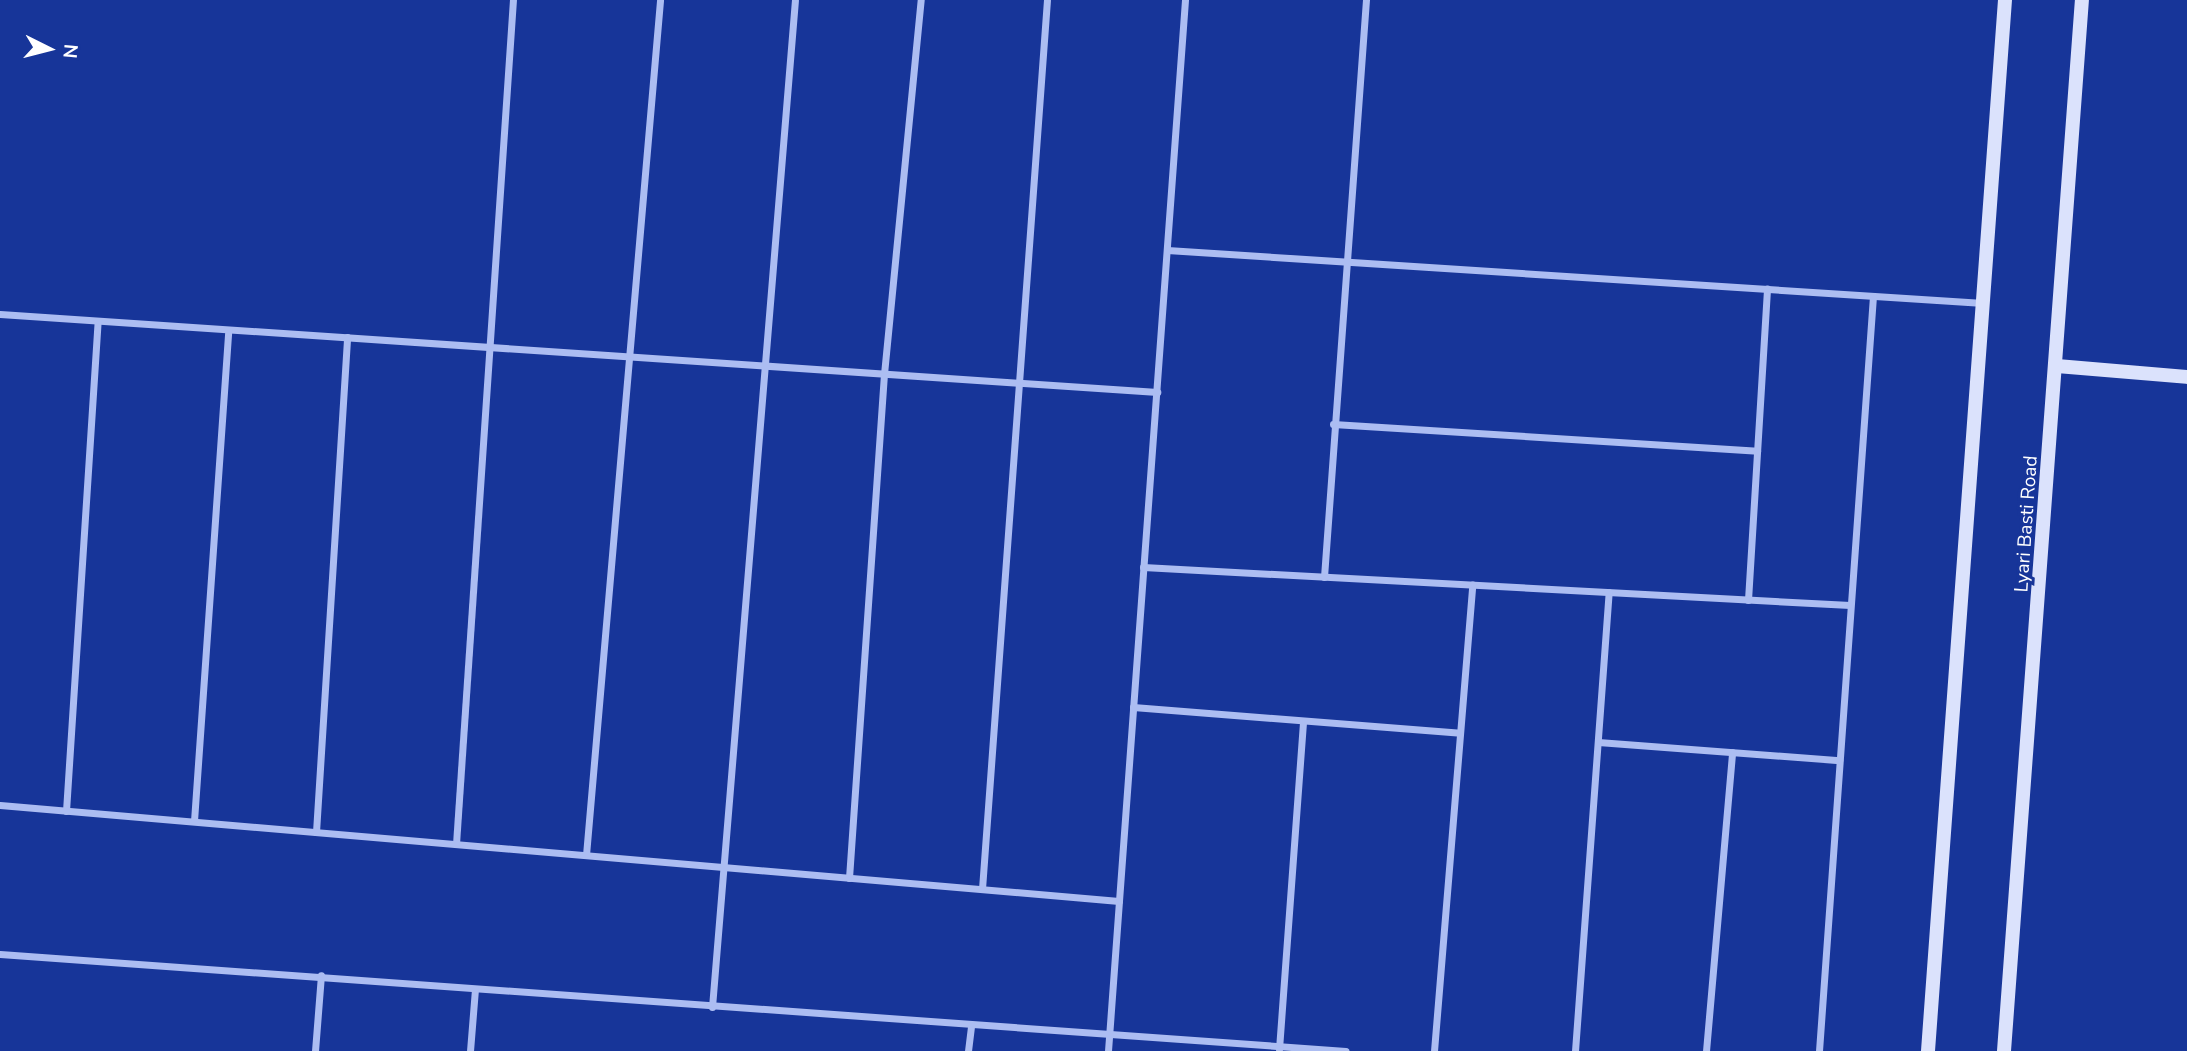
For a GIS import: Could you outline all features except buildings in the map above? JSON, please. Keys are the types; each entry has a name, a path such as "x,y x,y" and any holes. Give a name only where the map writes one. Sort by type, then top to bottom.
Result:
{"main road":[{"path":"1928,1051 2005,0"},
{"name":"Lyari Basti Road","path":"2004,1051 2057,366 2082,0"},
{"path":"2057,366 2187,377"}],"street":[{"path":"456,844 487,347 513,0"},
{"path":"586,855 660,0"},
{"path":"712,1007 795,0"},
{"path":"849,878 884,374 921,0"},
{"path":"982,889 1047,0"},
{"path":"1108,1051 1185,0"},
{"path":"1324,577 1343,261 1366,0"},
{"path":"1167,250 1983,303"},
{"path":"1748,600 1767,289"},
{"path":"1819,1051 1873,296"},
{"path":"0,314 1157,392"},
{"path":"66,811 98,321"},
{"path":"194,821 228,330"},
{"path":"316,832 347,337"},
{"path":"1334,424 1757,451"},
{"path":"1143,568 1850,605"},
{"path":"1434,1051 1472,585"},
{"path":"1575,1051 1609,592"},
{"path":"1133,708 1460,733"},
{"path":"1279,1049 1303,721"},
{"path":"1598,742 1839,760"},
{"path":"1706,1051 1732,752"},
{"path":"0,805 1119,901"},
{"path":"0,954 321,975 1279,1049 1346,1051"},
{"path":"316,1051 321,975"},
{"path":"470,1051 475,989"},
{"path":"968,1051 971,1025"}]}
